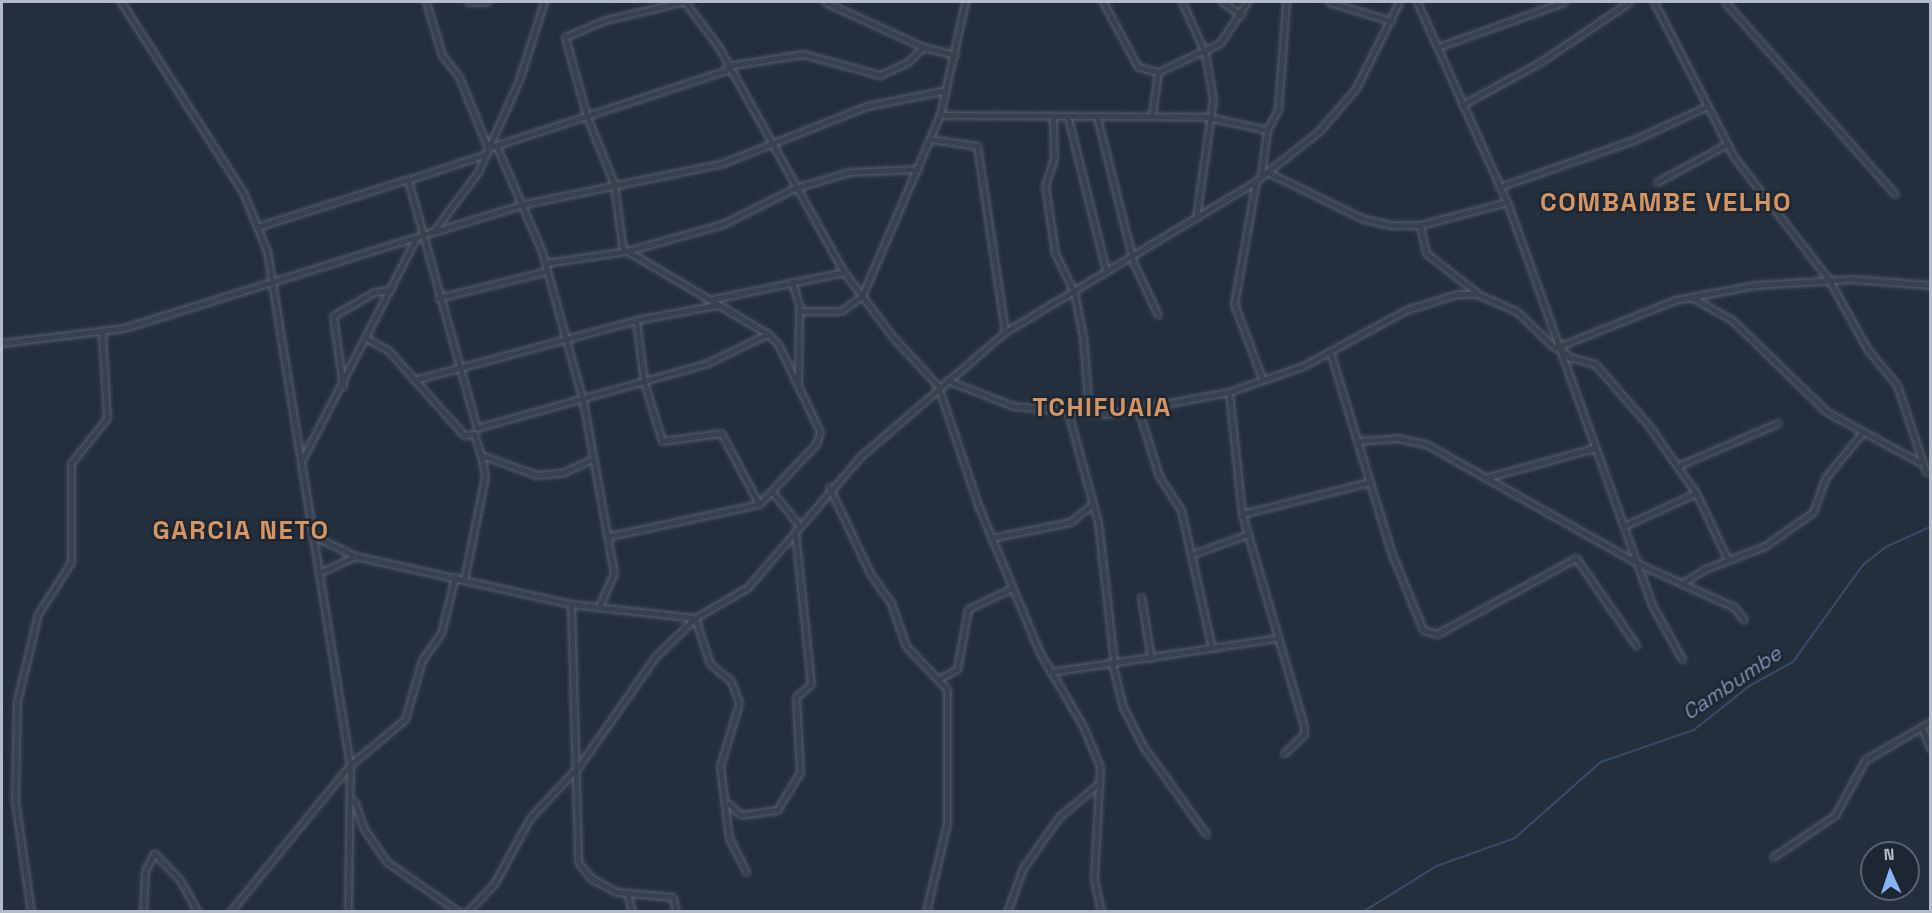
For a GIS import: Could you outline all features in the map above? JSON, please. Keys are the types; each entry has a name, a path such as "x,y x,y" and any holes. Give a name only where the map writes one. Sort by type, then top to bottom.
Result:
{"street":[{"path":"121,2 260,226 274,284 350,765 354,799 347,834 348,912"},
{"path":"426,2 442,55 459,77 487,151"},
{"path":"468,2 487,2"},
{"path":"433,232 466,191 487,151 519,80 544,2"},
{"path":"625,251 614,184 587,117 565,37 605,20 683,2 728,68 774,144 795,188 844,272 938,386 1012,588 1050,672 1083,726 1100,767 1094,879 1101,912"},
{"path":"825,2 923,47 955,55"},
{"path":"799,310 842,311 862,296 940,115 965,2"},
{"path":"1103,2 1138,67 1158,72 1205,53 1226,37 1247,2"},
{"path":"1182,2 1205,53 1213,99 1208,117 1196,218"},
{"path":"1222,2 1241,15"},
{"path":"1264,174 1267,130 1278,109 1286,2"},
{"path":"1329,2 1391,21"},
{"path":"467,912 494,884 530,818 579,766 635,683 695,618 747,588 829,487 938,386 1005,332 1256,181 1340,111 1391,21 1399,2"},
{"path":"1417,2 1507,202 1652,605 1682,659"},
{"path":"1438,47 1564,2"},
{"path":"1462,105 1542,61 1629,2"},
{"path":"1654,2 1705,107 1727,144 1830,280 1868,350 1897,385 1919,462 1926,472"},
{"path":"1725,2 1895,194"},
{"path":"260,226 408,180 487,151 496,145 587,117 728,68 803,54 880,75 908,62 923,47"},
{"path":"1152,116 1158,72"},
{"path":"2,343 102,333 274,284 524,204 723,163 867,106 946,90"},
{"path":"1499,187 1634,140 1705,107"},
{"path":"940,115 1053,118 1208,117 1267,130"},
{"path":"1097,117 1144,295 1158,315"},
{"path":"1053,118 1054,158 1045,185 1055,252 1074,292 1089,412"},
{"path":"1068,118 1106,270"},
{"path":"930,138 977,146 1005,332"},
{"path":"1657,182 1727,144"},
{"path":"496,145 524,204 545,263 563,339 583,401 592,459 610,536 613,581 600,606"},
{"path":"545,263 625,251 723,224 795,188 866,170 918,169"},
{"path":"1264,174 1364,219 1420,225 1507,202"},
{"path":"408,180 419,237 459,367 482,455 485,477 464,580"},
{"path":"1256,181 1234,304 1262,378"},
{"path":"1420,225 1426,253 1477,294 1515,311 1569,357 1595,364 1678,466 1696,493 1727,558"},
{"path":"302,460 343,386 419,237"},
{"path":"610,536 759,504 773,493 820,436 798,384 768,334 717,305 713,299 625,251"},
{"path":"438,298 547,271"},
{"path":"713,299 844,272"},
{"path":"1558,348 1690,297 1830,280 1930,285"},
{"path":"792,282 799,310 798,384"},
{"path":"343,386 333,316 374,292 390,290"},
{"path":"947,380 1013,405 1089,412 1138,409 1229,392 1262,378 1331,355 1422,303 1477,294"},
{"path":"1690,297 1732,320 1818,405 1862,433 1919,462"},
{"path":"414,380 636,320 717,305"},
{"path":"636,320 644,382 662,441 721,433 759,504"},
{"path":"31,912 15,801 17,701 38,614 72,562 71,463 107,418 102,333"},
{"path":"366,338 388,350 464,435 705,364 768,334"},
{"path":"1331,355 1369,482 1418,624 1430,634 1576,558 1636,645"},
{"path":"1229,392 1242,514 1304,726 1304,734 1284,753"},
{"path":"1067,409 1092,505 1113,663 1123,706 1143,746 1206,834"},
{"path":"1138,409 1159,476 1181,510 1193,554 1212,648"},
{"path":"1678,466 1778,423"},
{"path":"1682,584 1727,558 1765,546 1813,512 1826,477 1862,433"},
{"path":"1358,441 1406,438 1485,478 1639,564 1734,607 1744,620"},
{"path":"1485,478 1594,448"},
{"path":"482,455 537,475 562,473 592,459"},
{"path":"1242,514 1369,482"},
{"path":"829,487 871,574 886,593 906,646 939,679 949,698 947,823 926,912"},
{"path":"773,493 799,525"},
{"path":"1624,526 1696,493"},
{"path":"992,538 1070,522 1092,505"},
{"path":"729,804 741,815 777,810 800,772 796,697 811,684 795,531"},
{"path":"1193,554 1248,534"},
{"path":"314,536 355,556 571,604 695,618"},
{"path":"321,572 355,556"},
{"path":"230,912 350,765 409,713 422,660 441,633 455,578"},
{"path":"939,679 957,669 968,609 1012,588"},
{"path":"1141,597 1151,658"},
{"path":"571,604 579,766 578,862 599,884 628,896 673,897 676,912"},
{"path":"695,618 710,664 731,681 739,703 720,766 729,804 729,838 746,872"},
{"path":"1050,672 1278,638"},
{"path":"1773,857 1835,815 1865,760 1930,722"},
{"path":"1922,728 1930,748"},
{"path":"1007,912 1023,868 1059,816 1099,783"},
{"path":"354,799 382,857 459,912"},
{"path":"143,912 144,879 153,854 169,865 198,912"},
{"path":"628,896 632,912"}],"waterway":[{"name":"Cambumbe","path":"1363,912 1437,866 1515,838 1601,762 1694,730 1748,687 1793,662 1863,565 1886,547 1930,527"}],"district":[{"name":"COMBAMBE VELHO","path":"1666,203"},
{"name":"TCHIFUAIA","path":"1102,408"},
{"name":"GARCIA NETO","path":"241,531"}]}
